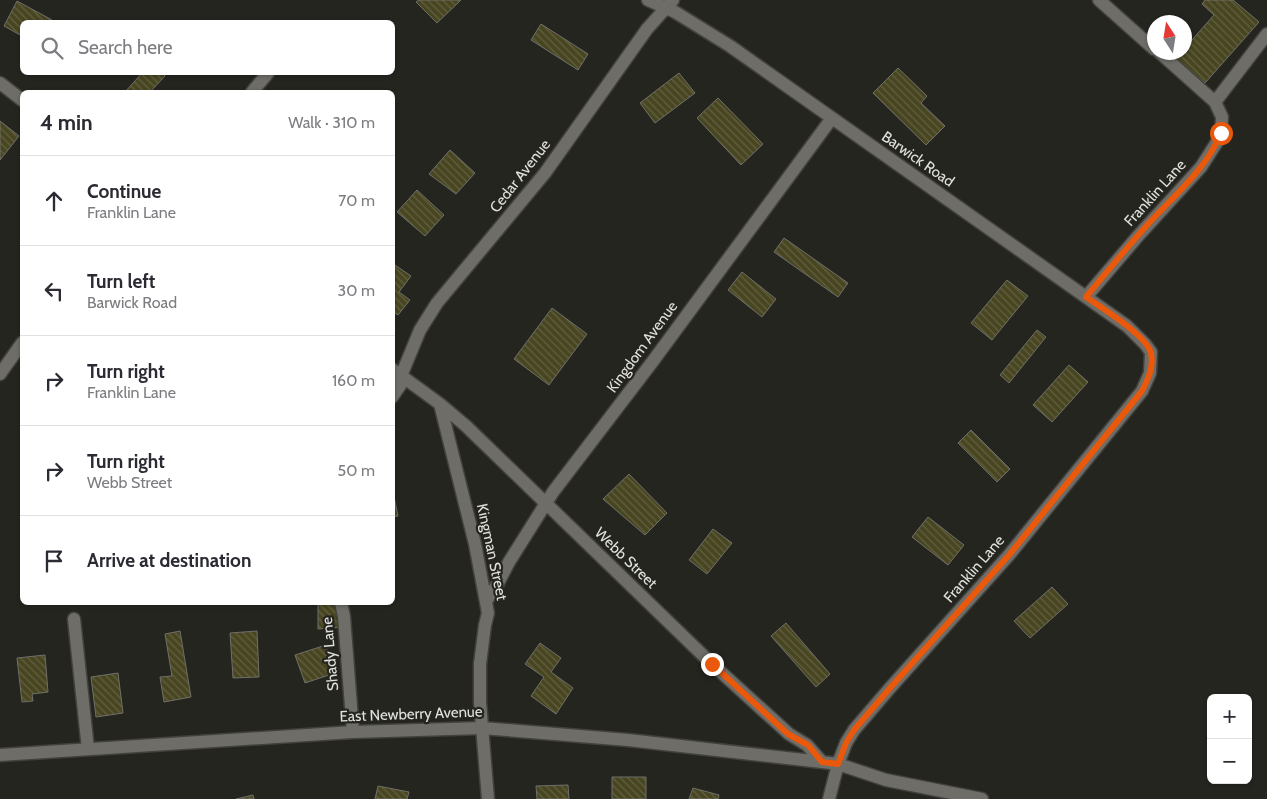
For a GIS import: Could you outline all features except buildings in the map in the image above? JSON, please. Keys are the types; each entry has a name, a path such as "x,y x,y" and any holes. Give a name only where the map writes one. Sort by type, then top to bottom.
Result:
{"street":[{"name":"Barwick Road","path":"648,0 669,4 1127,326 1145,344 1150,352 1151,363"},
{"path":"1099,0 1147,43"},
{"name":"Cedar Avenue","path":"395,393 401,384 397,372 437,303 544,173 647,29 669,4"},
{"path":"1168,60 1215,102 1267,34"},
{"path":"254,90 266,75"},
{"path":"0,84 20,99"},
{"name":"Franklin Lane","path":"1086,297 1201,167 1221,133 1222,117 1215,102"},
{"name":"Kingdom Avenue","path":"486,601 546,503 832,118"},
{"path":"0,374 20,346"},
{"name":"Franklin Lane","path":"829,799 838,764 846,743 854,730 1009,555 1114,428 1142,391 1150,374 1151,363"},
{"name":"Webb Street","path":"397,372 466,426 712,664 788,734 808,745 822,762"},
{"name":"Kingman Street","path":"440,404 476,544 488,613 480,664 482,728 488,799"},
{"name":"Shady Lane","path":"342,605 353,732"},
{"path":"74,619 88,749"},
{"name":"East Newberry Avenue","path":"0,755 353,732 482,728 628,740 822,762"},
{"path":"822,762 838,764 886,780 982,799"}],"route":[{"path":"712,664 788,734 808,745 822,762 838,764 846,743 854,730 1009,555 1114,428 1142,391 1150,374 1150,352 1145,344 1127,326 1086,297 1201,167 1218,142 1221,133"}]}
